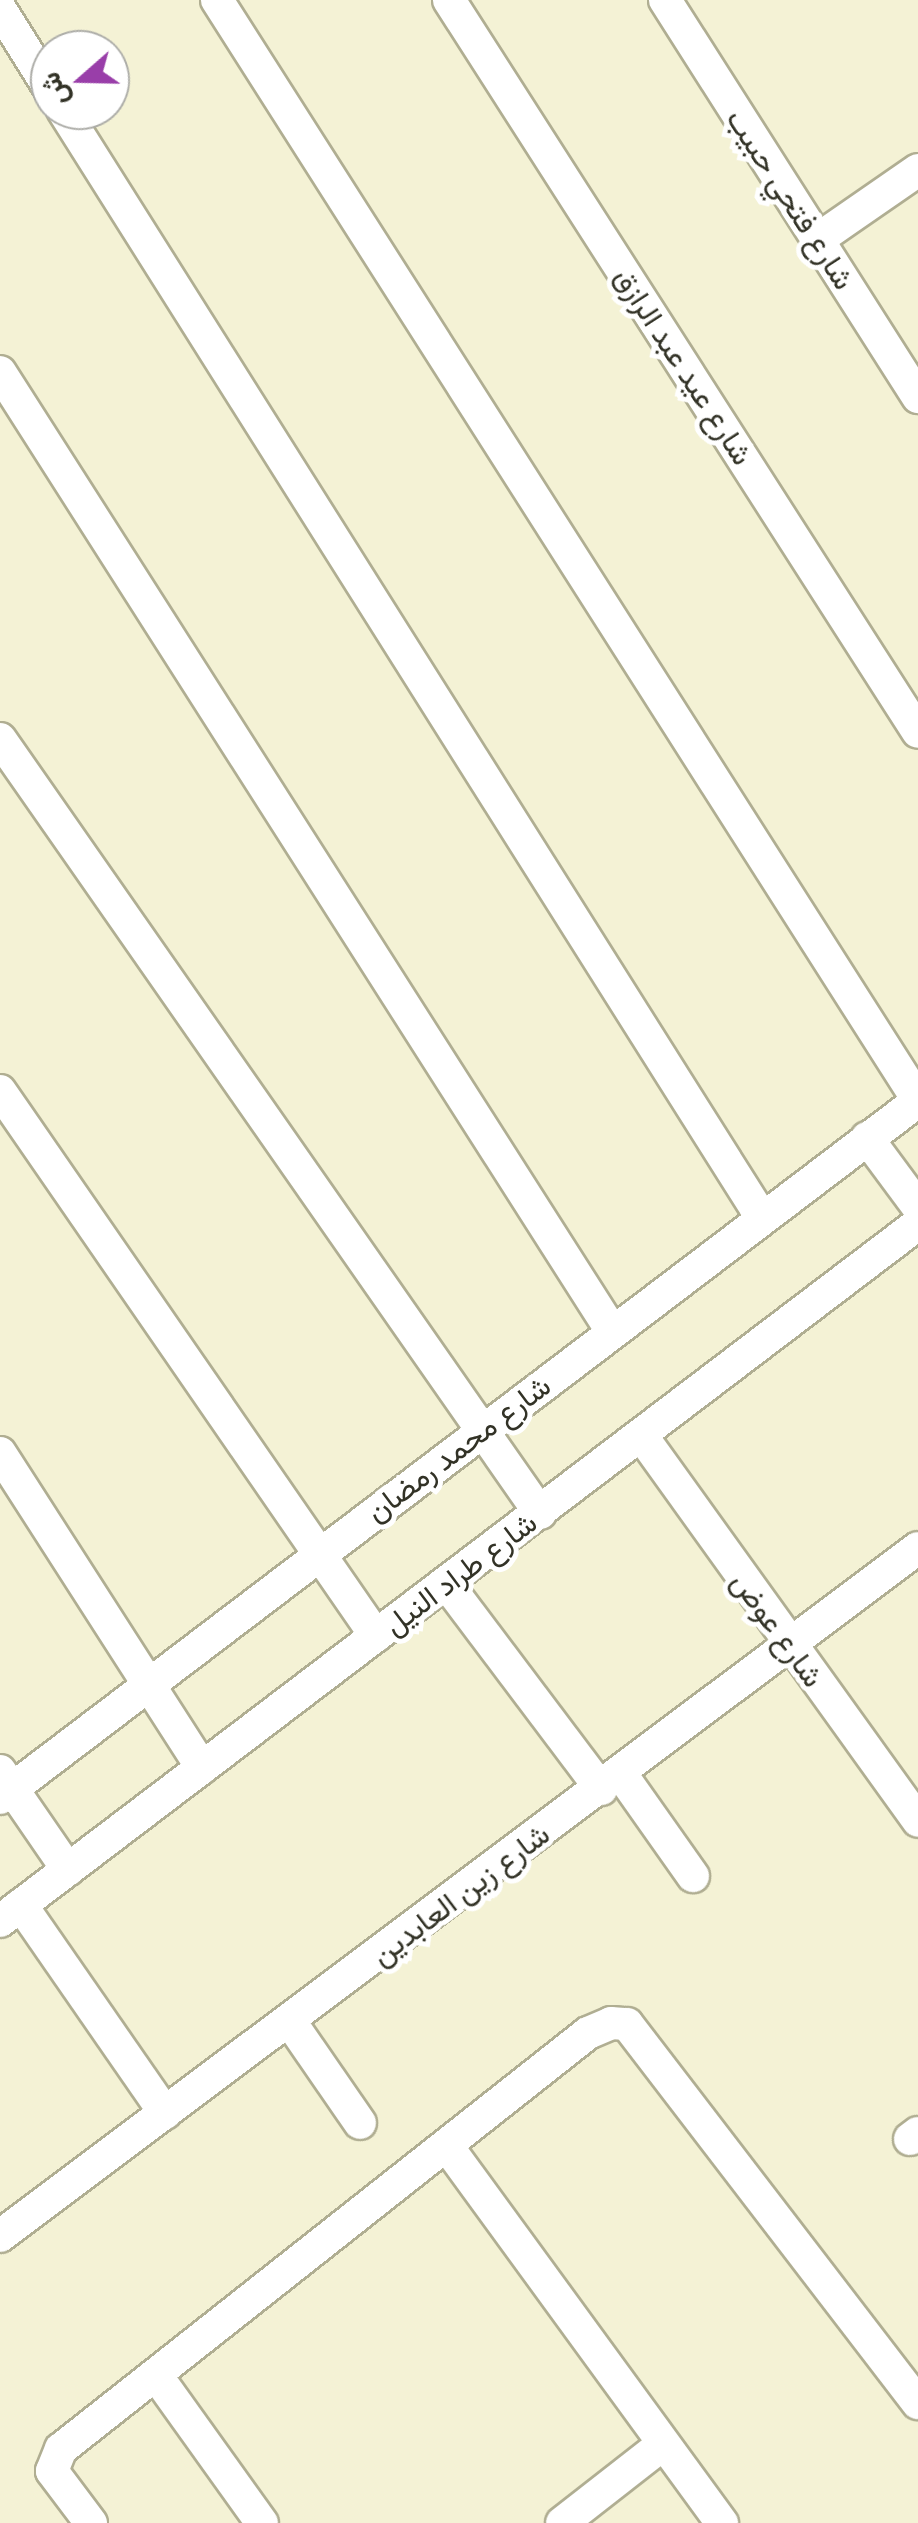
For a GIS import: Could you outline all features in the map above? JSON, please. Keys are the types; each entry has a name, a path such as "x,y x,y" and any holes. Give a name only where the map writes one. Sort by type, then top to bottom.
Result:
{"street":[{"path":"217,0 918,1101"},
{"name":"شارع عيد عبد الرازق","path":"449,0 918,732"},
{"name":"شارع فتحي حبيب","path":"665,0 918,396"},
{"path":"0,10 30,57"},
{"path":"77,130 762,1218"},
{"path":"817,240 918,170"},
{"path":"0,372 612,1331"},
{"path":"0,738 540,1513"},
{"path":"0,1091 376,1636"},
{"name":"شارع محمد رمضان","path":"4,1786 148,1684 918,1101"},
{"path":"868,1138 918,1207"},
{"name":"شارع طراد النيل","path":"11,1913 918,1224"},
{"name":"شارع عوض","path":"641,1435 918,1821"},
{"path":"0,1453 202,1768"},
{"name":"شارع زين العابدين","path":"0,2236 611,1782 918,1548"},
{"path":"446,1584 693,1876"},
{"path":"4,1786 68,1870"},
{"path":"11,1913 165,2113"},
{"path":"290,2020 360,2123"},
{"path":"91,2523 52,2471 52,2460 588,2032 627,2024 918,2403"},
{"path":"447,2146 722,2523"},
{"path":"156,2375 262,2523"},
{"path":"562,2523 664,2444"}]}
